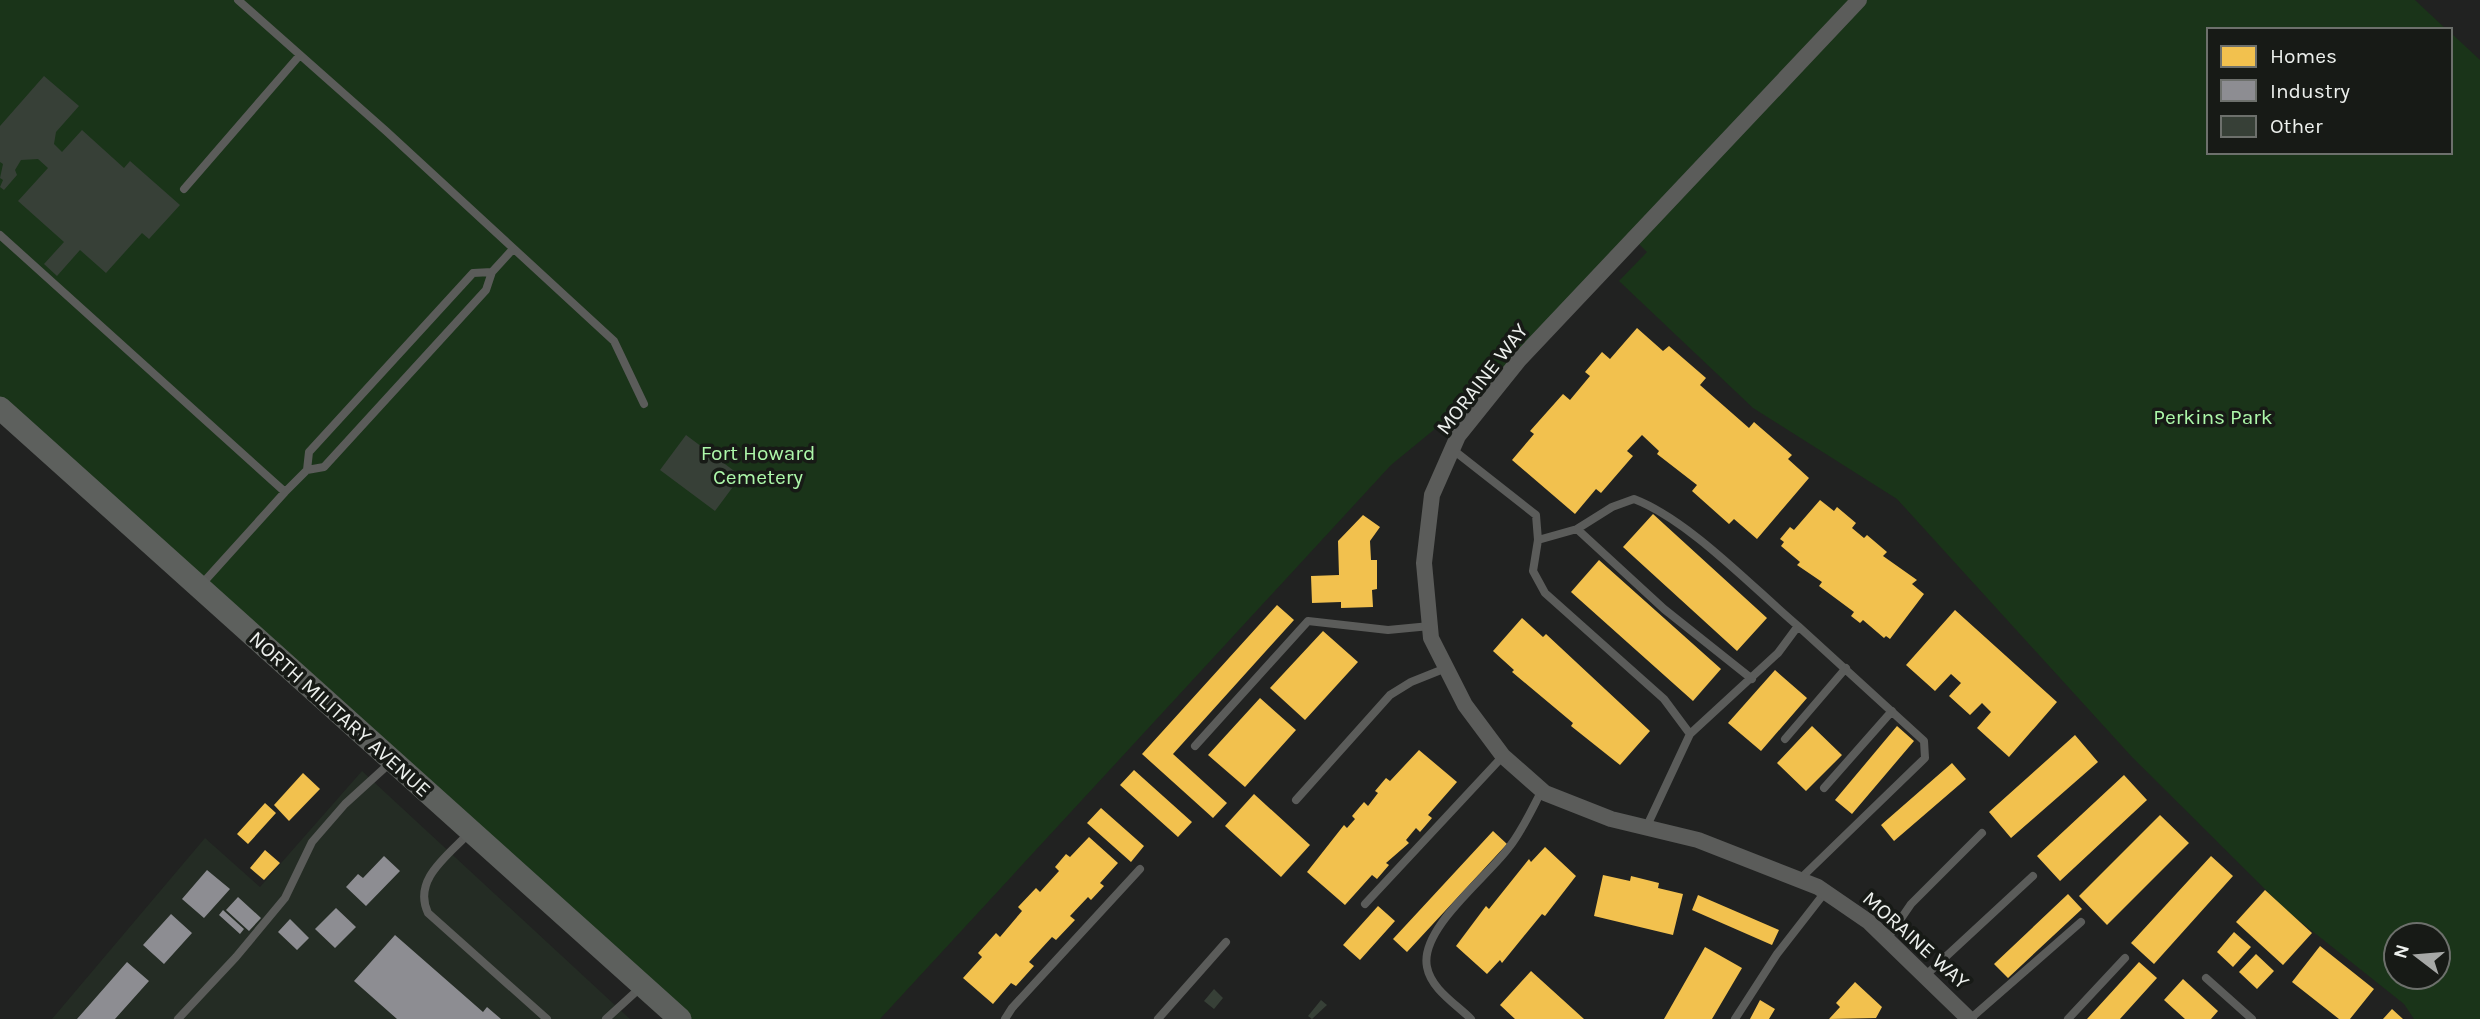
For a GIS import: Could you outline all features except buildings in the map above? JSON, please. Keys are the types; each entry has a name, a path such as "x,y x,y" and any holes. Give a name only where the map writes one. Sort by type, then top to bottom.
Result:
{"main road":[{"name":"NORTH MILITARY AVENUE","path":"0,408 680,1019"}],"street":[{"name":"MORAINE WAY","path":"1859,0 1519,359 1458,436 1432,495 1424,564 1431,638 1465,705 1503,756 1542,790 1611,819 1698,840 1825,891 1887,939 1926,975 1962,1016"}],"lane":[{"path":"238,0 614,341 644,404"},
{"path":"184,189 300,55"},
{"path":"0,235 285,492"},
{"path":"199,587 307,470 324,467 486,290 492,272 513,249"},
{"path":"307,470 309,452 473,272 492,272"},
{"path":"1452,449 1536,515 1538,540 1533,571 1545,593 1664,699 1690,734"},
{"path":"1538,540 1577,529 1612,507 1634,499 1650,505 1690,534 1798,626 1924,741 1925,758 1800,879"},
{"path":"1577,529 1664,609 1752,679"},
{"path":"1195,746 1308,621 1388,630 1430,626"},
{"path":"1646,828 1690,734 1778,653 1798,626"},
{"path":"1296,800 1390,695 1410,682 1446,668"},
{"path":"1785,740 1846,668"},
{"path":"1824,788 1892,710"},
{"path":"1365,904 1503,756"},
{"path":"178,1019 236,957 285,898 312,842 345,804 392,761"},
{"path":"1471,1019 1432,982 1426,965 1429,944 1443,922 1509,848 1542,790"},
{"path":"470,832 428,877 422,900 428,913 547,1019"},
{"path":"1887,939 1912,904 1982,834"},
{"path":"1005,1019 1012,1008 1140,869"},
{"path":"1926,975 2034,876"},
{"path":"1735,1019 1777,954 1825,891"},
{"path":"1962,1016 2081,922"},
{"path":"1158,1019 1226,942"},
{"path":"2067,1019 2125,958"},
{"path":"2206,978 2252,1019"},
{"path":"606,1019 642,986"}],"shaded area":[{"path":"362,771 630,1019 52,1019 205,838 260,887"}],"green space":[{"name":"Fort Howard Cemetery","path":"0,0 2415,0 2445,28 2207,28 2207,154 2452,154 2452,34 2480,60 2480,1019 2414,1019 2404,1004 2388,991 2452,991 2452,921 2382,921 2382,987 2287,911 2132,757 1897,499 1753,408 1619,281 1647,252 1634,239 1519,360 1391,465 880,1019 680,1019 0,408"}],"park label":[{"name":"Perkins Park","path":"2213,417"}]}
